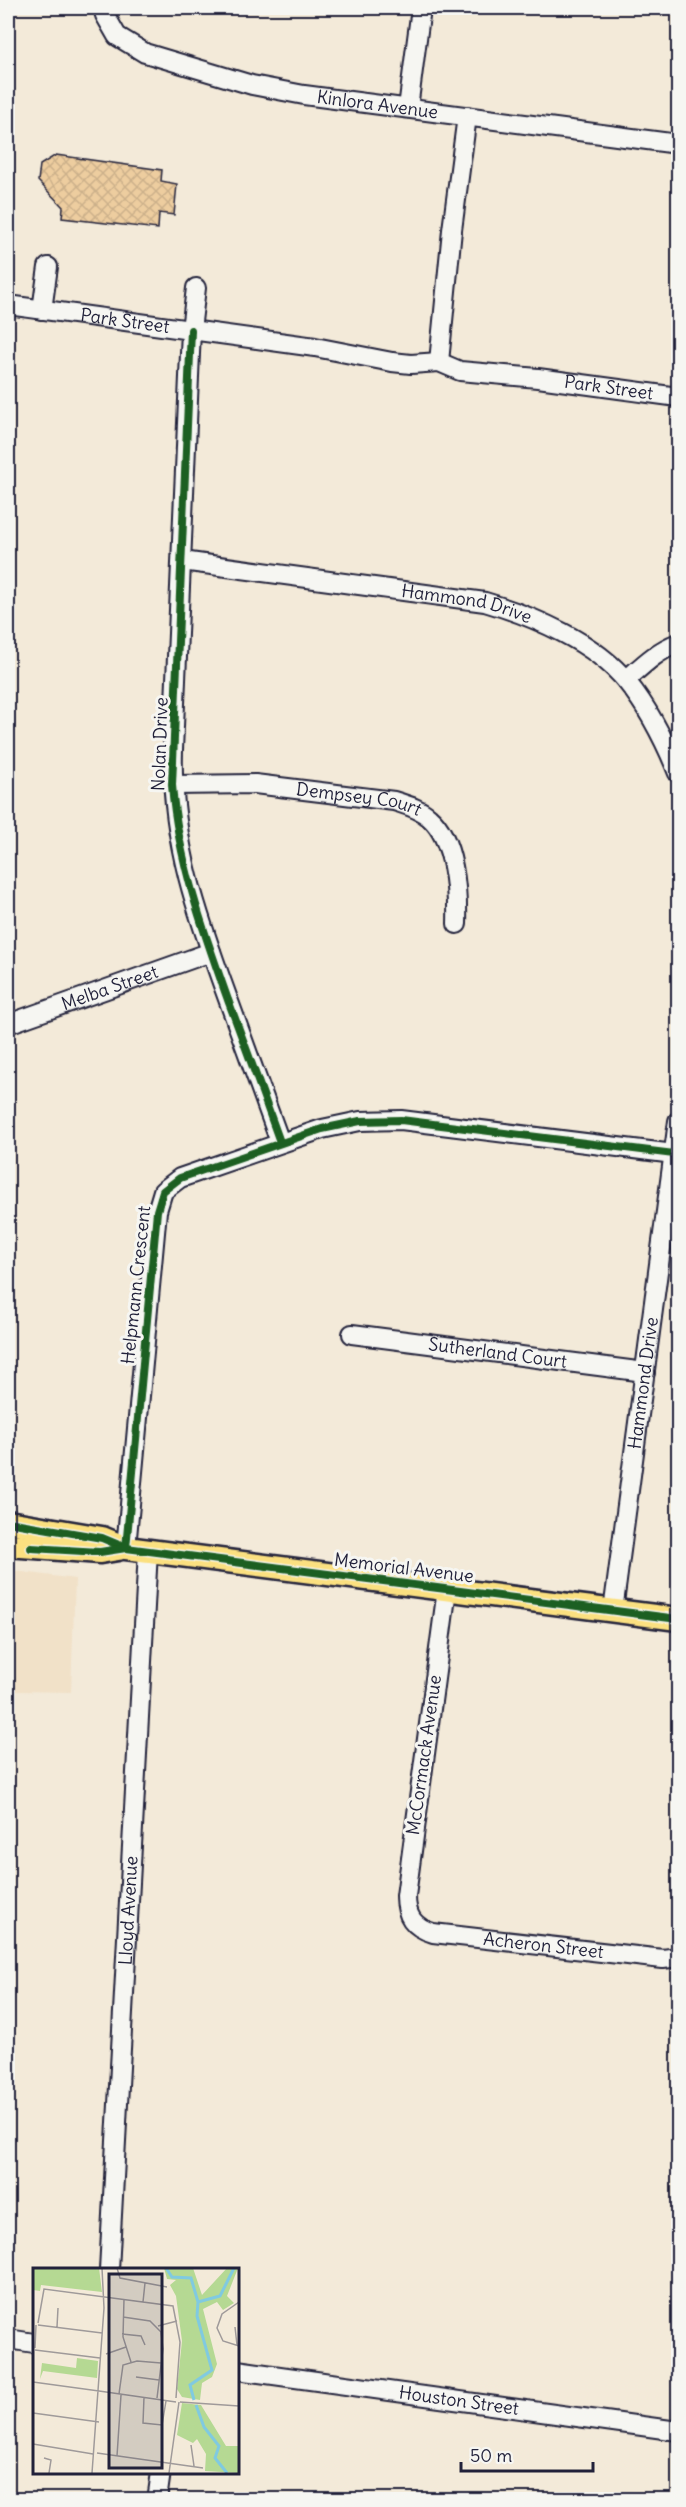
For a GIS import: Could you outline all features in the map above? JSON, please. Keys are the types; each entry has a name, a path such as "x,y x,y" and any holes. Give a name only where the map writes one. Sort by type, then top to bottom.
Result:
{"main road":[{"name":"Memorial Avenue","path":"8,1522 102,1538 126,1548 678,1619"},
{"name":"Memorial Avenue","path":"8,1545 100,1552 126,1548"}],"street":[{"name":"Kinlora Avenue","path":"104,8 105,15 117,36 145,52 252,85 304,95 678,144"},
{"path":"408,108 421,8"},
{"path":"435,357 467,116"},
{"path":"42,310 48,267"},
{"name":"Nolan Drive","path":"196,288 191,330 172,785 181,851 211,952 280,1142"},
{"name":"Park Street","path":"8,305 315,347 392,362 411,364 435,357 460,371 538,378 678,397"},
{"name":"Hammond Drive","path":"182,561 485,602 525,614 574,639 626,680 655,722 678,773"},
{"path":"626,680 655,655 678,643"},
{"name":"Dempsey Court","path":"172,785 278,786 394,801 412,807 429,817 440,830 447,847 458,895 457,924"},
{"name":"Melba Street","path":"8,1024 211,952"},
{"name":"Helpmann Crescent","path":"126,1548 157,1211 163,1191 180,1178 280,1142 322,1129 360,1121 401,1120 674,1154"},
{"name":"Hammond Drive","path":"613,1611 678,1121"},
{"name":"Sutherland Court","path":"352,1334 645,1372"},
{"name":"Lloyd Avenue","path":"109,2268 148,1551"},
{"name":"McCormack Avenue","path":"411,1921 406,1908 406,1896 447,1589"},
{"name":"Acheron Street","path":"411,1921 421,1929 434,1933 663,1959 678,1958"},
{"path":"8,2339 33,2343"},
{"name":"Houston Street","path":"238,2370 678,2431"},
{"path":"157,2499 161,2474"}],"shaded area":[{"path":"8,1570 75,1579 71,1692 16,1691 14,1729 8,1729"}],"building":[{"path":"56,155 162,170 161,181 177,184 174,215 159,213 158,229 62,218 63,207 38,181 40,165"}],"cycle path":[{"path":"191,330 172,785 175,813 186,868 201,921 280,1142"},
{"path":"126,1548 157,1211 163,1191 180,1178 322,1129 360,1121 401,1120 674,1154"},
{"path":"8,1522 102,1538 126,1548 678,1619"},
{"path":"31,1548 100,1552 126,1548"}]}
